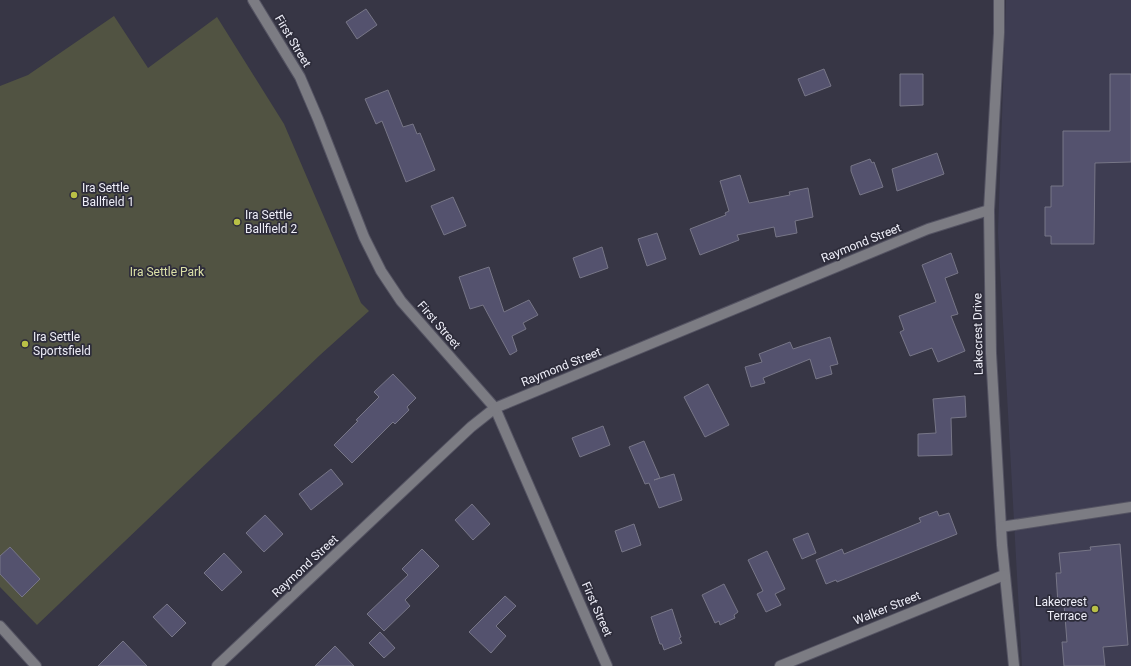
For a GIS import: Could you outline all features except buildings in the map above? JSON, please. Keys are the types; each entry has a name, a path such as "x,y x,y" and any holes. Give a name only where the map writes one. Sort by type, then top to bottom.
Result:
{"street":[{"name":"First Street","path":"253,0 300,78 318,119 364,237 381,271 401,300 495,408 607,666"},
{"name":"Lakecrest Drive","path":"999,0 999,34 989,210 991,353 1004,575 1014,666"},
{"name":"Raymond Street","path":"218,666 471,427 495,408 928,229 989,210"},
{"path":"1001,527 1131,507"},
{"name":"Walker Street","path":"780,666 1004,575"},
{"path":"0,626 36,666"}],"shaded area":[{"path":"1006,0 1131,0 1131,666 1022,666 998,232"}],"green space":[{"name":"Ira Settle Park","path":"114,16 148,68 217,17 284,124 361,303 369,311 320,355 37,625 0,587 0,86 28,75"}],"place":[{"name":"Ira Settle Ballfield 1","path":"74,195"},
{"name":"Ira Settle Ballfield 2","path":"237,222"},
{"name":"Ira Settle Sportsfield","path":"25,344"},
{"name":"Lakecrest Terrace","path":"1095,609"}]}
